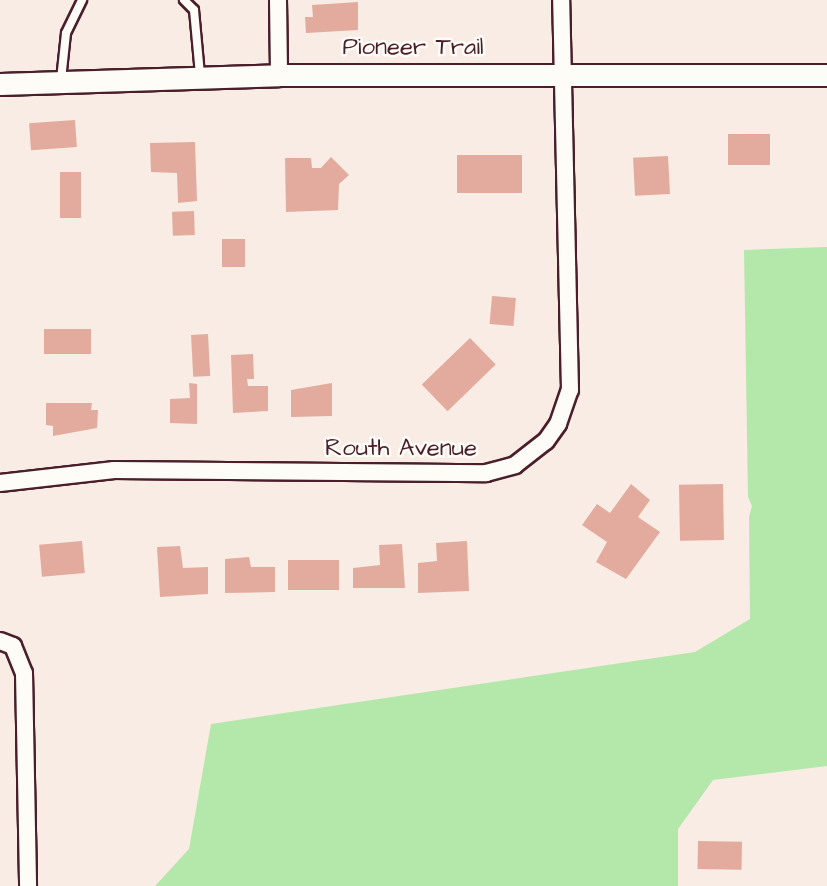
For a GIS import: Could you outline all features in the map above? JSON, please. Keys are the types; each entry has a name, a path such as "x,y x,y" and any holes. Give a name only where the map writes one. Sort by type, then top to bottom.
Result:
{"street":[{"path":"278,0 279,75"},
{"name":"Routh Avenue","path":"0,483 114,470 486,473 515,465 546,441 558,424 570,390 561,0"},
{"name":"Pioneer Trail","path":"0,84 279,75 827,75"},
{"path":"0,474 0,483"},
{"path":"6,644 24,673 27,886"}],"lane":[{"path":"61,82 66,33 82,0"},
{"path":"184,0 194,10 200,78"}],"green space":[{"path":"827,247 827,766 713,780 678,829 678,886 155,886 189,849 211,724 695,652 750,619 749,517 752,506 748,497 744,250"}],"building":[{"path":"358,2 358,30 306,33 305,17 313,17 312,5"},
{"path":"75,120 77,147 31,150 29,123"},
{"path":"728,134 770,134 770,165 728,165"},
{"path":"195,142 197,201 178,203 177,173 151,172 150,143"},
{"path":"457,155 522,155 522,193 457,193"},
{"path":"668,156 670,194 635,196 633,158"},
{"path":"331,157 349,175 339,184 338,210 286,212 285,158 311,158 312,168 321,168"},
{"path":"60,172 81,172 81,218 60,218"},
{"path":"194,211 195,235 173,236 172,212"},
{"path":"222,239 245,239 245,267 222,267"},
{"path":"492,296 516,298 513,326 490,324"},
{"path":"44,329 91,329 91,354 44,354"},
{"path":"208,334 210,376 193,377 191,335"},
{"path":"470,338 496,365 448,411 422,385"},
{"path":"253,354 254,379 247,379 248,386 268,386 268,411 233,413 231,355"},
{"path":"189,383 197,384 197,424 170,423 170,399 190,398"},
{"path":"332,383 332,416 291,417 291,390"},
{"path":"46,403 92,403 91,410 98,410 97,428 53,436 53,426 46,425"},
{"path":"631,484 650,500 638,517 660,532 626,579 596,562 607,542 582,525 597,504 610,513"},
{"path":"723,484 724,540 680,541 679,485"},
{"path":"82,541 85,573 42,577 39,545"},
{"path":"467,541 469,591 418,593 418,563 437,561 436,543"},
{"path":"402,544 405,588 353,588 353,568 380,565 379,545"},
{"path":"180,546 183,568 208,567 208,594 160,597 157,547"},
{"path":"249,557 251,567 275,567 275,592 225,593 225,559"},
{"path":"288,560 339,560 339,590 288,590"},
{"path":"698,841 742,842 742,870 698,869"}]}
